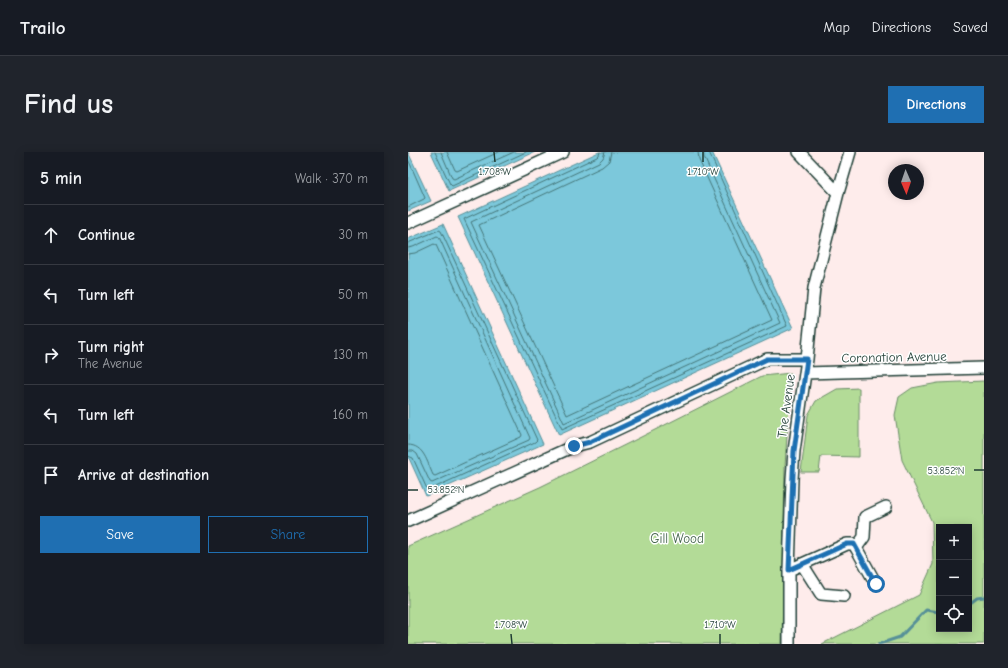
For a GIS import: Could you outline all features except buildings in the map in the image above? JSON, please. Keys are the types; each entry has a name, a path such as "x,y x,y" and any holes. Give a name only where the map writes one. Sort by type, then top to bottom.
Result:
{"street":[{"path":"408,223 563,152"},
{"path":"799,152 838,193"},
{"name":"The Avenue","path":"789,644 789,570 794,451 807,359 814,288 850,152"},
{"path":"408,521 574,446 590,442 767,359 807,359"},
{"name":"Coronation Avenue","path":"805,373 984,368"},
{"path":"856,548 864,537 866,517 886,507"},
{"path":"789,570 847,544 854,544 876,584"},
{"path":"802,564 821,594 844,596"}],"green space":[{"name":"Gill Wood","path":"791,373 785,466 782,644 408,644 408,546 540,487 762,376"},
{"path":"984,381 984,644 822,644 919,595 933,564 932,522 902,460 895,415 899,397 912,388 938,383"},
{"path":"859,388 859,457 821,456 819,472 801,472 808,415 816,401 837,389"}],"water":[{"path":"408,152 431,201 408,211"},
{"path":"431,152 535,152 449,191"},
{"path":"599,152 712,152 793,328 559,435 458,217"},
{"path":"443,224 543,444 426,496 408,456 408,239"}],"waterway":[{"path":"972,602 977,598 984,597"},
{"path":"879,644 900,637 926,610 936,612"}],"route":[{"path":"574,446 590,442 767,359 807,359 794,451 789,570 847,544 854,544 876,584"}]}
